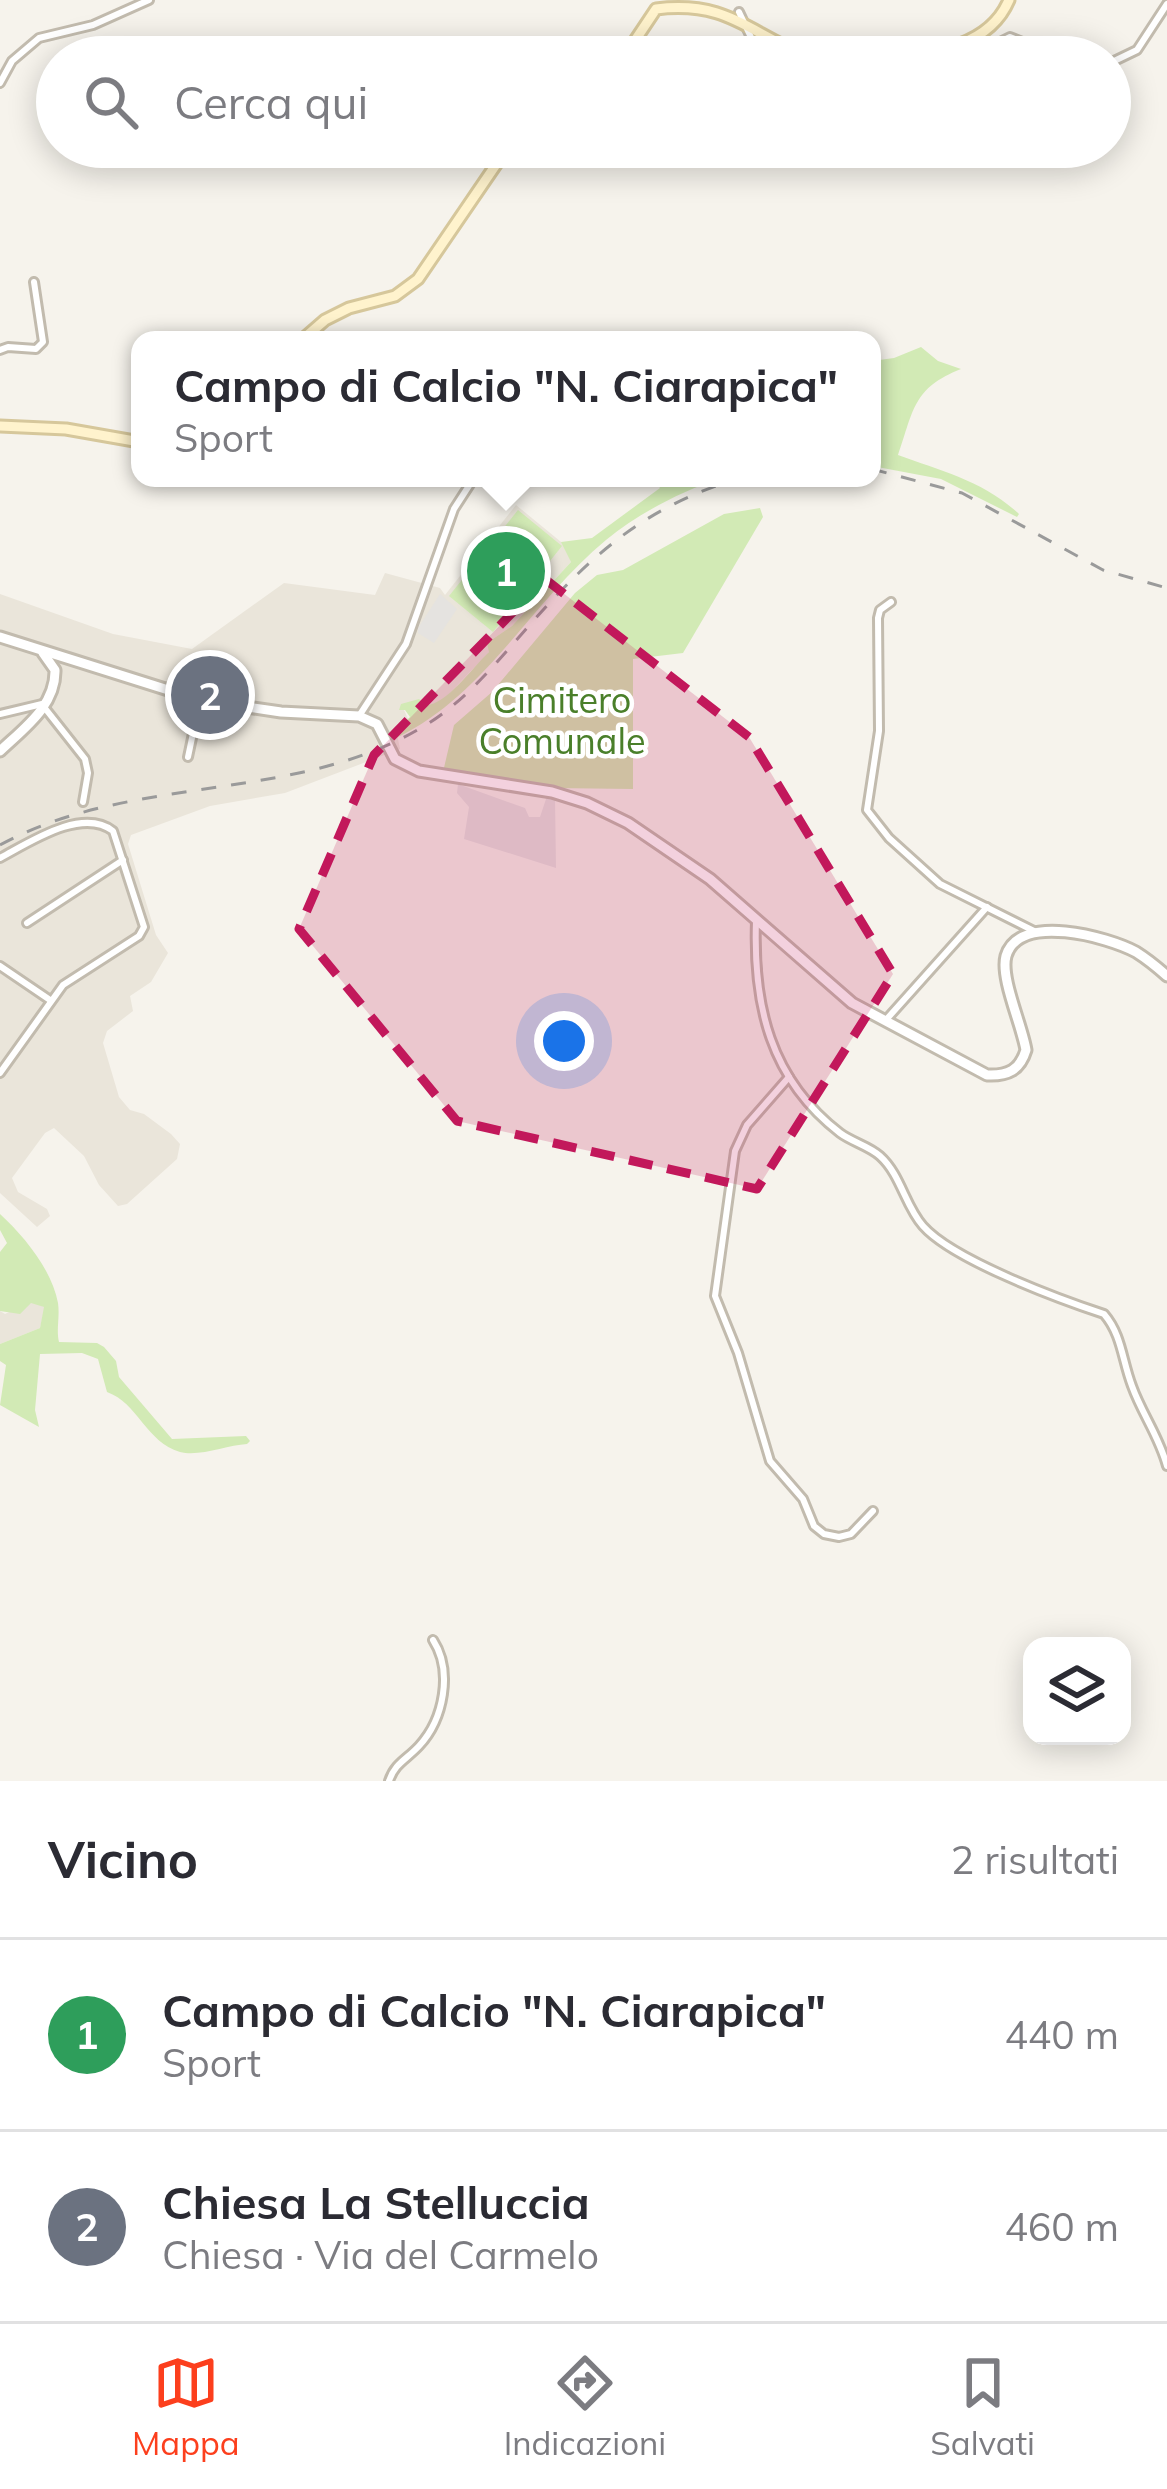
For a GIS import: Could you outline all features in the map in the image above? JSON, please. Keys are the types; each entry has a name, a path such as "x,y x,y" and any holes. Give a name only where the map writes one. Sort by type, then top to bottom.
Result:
{"main road":[{"path":"974,36 999,17 1010,0"},
{"path":"638,36 656,9 684,1 706,1 739,12 777,36"},
{"path":"314,331 339,312 407,289 429,266 494,168"},
{"path":"0,426 66,429 131,440"}],"street":[{"path":"47,36 93,25 149,0"},
{"path":"1131,53 1167,4"},
{"path":"739,12 750,36"},
{"path":"0,83 11,61 36,40"},
{"path":"0,350 41,345 34,282"},
{"path":"359,716 406,644 454,509 468,487"},
{"path":"891,602 878,618 879,731 867,810 889,838 940,884 1036,932 1088,936 1121,945 1167,976"},
{"path":"0,637 200,700 281,712 359,716 377,724 402,764 419,771 569,796 628,823 673,851 756,917 836,990 884,1021 988,1075 1016,1069 1026,1050 1006,956 1014,943 1036,932"},
{"path":"0,751 45,706 55,684 55,670 39,649"},
{"path":"55,670 71,660"},
{"path":"173,693 203,687 237,703"},
{"path":"188,757 200,700"},
{"path":"0,715 45,706"},
{"path":"45,706 85,758 88,773 83,802"},
{"path":"0,859 94,821 113,831 144,927 139,936 63,985 0,1073"},
{"path":"27,923 123,860"},
{"path":"884,1021 987,908"},
{"path":"756,917 758,999 772,1051 789,1077 840,1132 880,1156 922,1226 989,1269 1104,1314 1114,1326 1132,1385 1159,1435 1167,1466"},
{"path":"0,966 50,1000"},
{"path":"789,1077 747,1125 735,1150 715,1296 738,1353 770,1461 803,1499 814,1526 824,1534 851,1534 873,1511"},
{"path":"388,1781 395,1764 425,1738 443,1688 446,1664 433,1640"}],"highlighted area":[{"path":"545,579 749,737 893,974 757,1189 457,1121 299,929 374,755"}],"shaded area":[{"path":"516,505 566,546 571,562 512,626 487,643 490,651 445,698 434,706 429,703 404,710 409,721 396,729 400,749 285,793 210,806 131,835 128,844 156,935 168,953 151,982 130,996 133,1011 107,1031 103,1043 119,1097 130,1110 144,1114 171,1134 180,1144 177,1159 127,1204 118,1206 99,1185 84,1156 54,1128 45,1133 12,1178 18,1192 47,1209 50,1216 37,1227 0,1193 0,594 113,634 192,649 284,583 375,595 385,573 440,588 445,595"},
{"path":"440,594 457,609 434,643 418,633 418,628"},
{"path":"458,784 525,808 529,817 540,817 547,796 555,797 556,868 464,839 469,807 457,793"},
{"path":"31,1302 45,1307 40,1328 0,1344 0,1311 5,1314"}],"green space":[{"path":"921,347 938,361 961,369 924,392 898,455 977,485 1006,503 1017,517 941,479 881,468 881,360"},
{"path":"698,487 660,504 606,540 456,698 396,738 396,729 410,717 399,710 401,704 419,699 426,705 450,692 489,652 487,643 512,626 571,562 561,542 592,538 660,488"},
{"name":"Cimitero Comunale","path":"760,508 763,517 683,653 633,659 633,789 550,788 443,772 454,725 492,692 575,593 597,575 623,570 724,514"},
{"path":"518,510 562,546 493,632 449,596"},
{"path":"0,1214 50,1278 58,1303 59,1342 104,1347 116,1361 119,1377 172,1439 246,1436 250,1441 196,1453 168,1447 127,1405 107,1392 98,1359 82,1353 40,1354 35,1410 39,1427 0,1405 6,1365 0,1361 0,1344 40,1328 44,1307 31,1303 20,1314 0,1311 0,1252 7,1243 0,1230"}],"railway":[{"path":"881,471 962,493 1103,570 1167,588"},
{"path":"0,845 51,822 105,807 272,778 379,749 456,703 574,577 622,536 675,503 714,487"}],"place":[{"name":"Campo di Calcio \"N. Ciarapica\"","path":"506,571"},
{"name":"Chiesa La Stelluccia","path":"210,695"}]}
